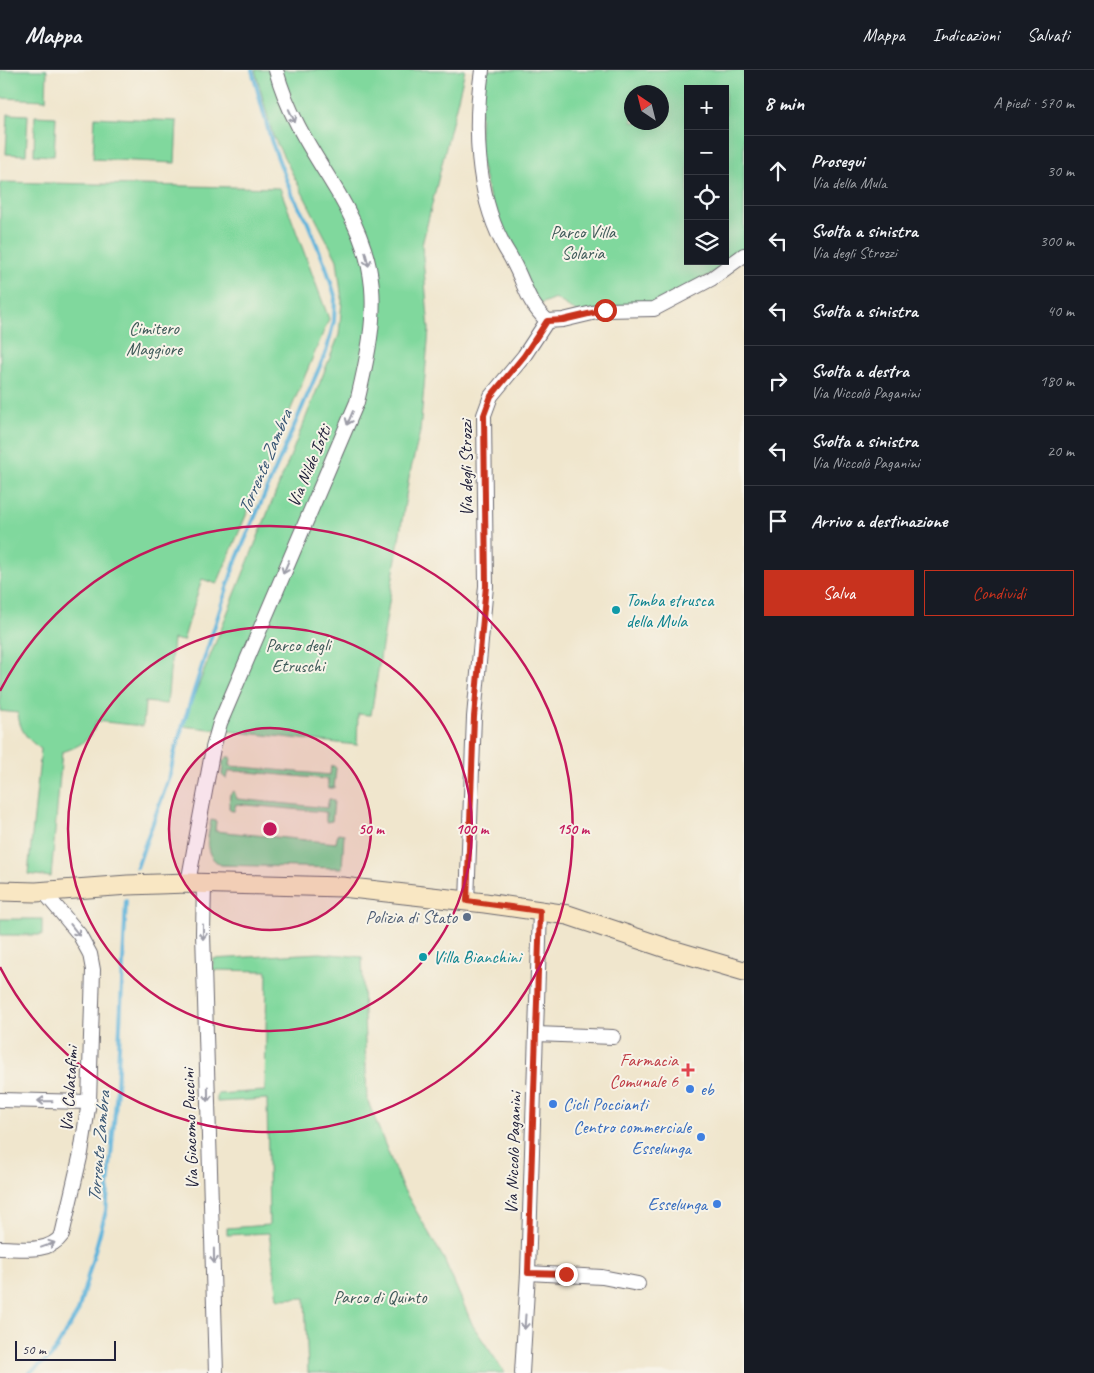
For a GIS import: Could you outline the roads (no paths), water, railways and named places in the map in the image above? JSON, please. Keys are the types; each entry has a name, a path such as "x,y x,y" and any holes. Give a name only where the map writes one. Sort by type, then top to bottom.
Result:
{"main road":[{"path":"0,891 44,892 128,885 196,883 322,885 467,901 540,911 587,920 669,949 744,971"}],"street":[{"name":"Via Nilde Iotti","path":"196,883 213,748 236,682 357,402 367,359 373,320 373,283 363,239 347,207 295,122 276,70"},
{"path":"482,70 477,104 479,156 488,204 501,242 514,262 533,307 547,321 563,320 605,310 654,309 711,279 744,255"},
{"name":"Via degli Strozzi","path":"467,901 474,717 486,586 484,415 491,396 524,356 547,321"},
{"name":"Via Giacomo Puccini","path":"196,883 203,933 216,1373"},
{"name":"Via Calatafimi","path":"0,1248 43,1248 56,1242 62,1236 81,1153 89,1102 91,960 79,934 44,892"},
{"name":"Via Niccolò Paganini","path":"522,1373 528,1273 540,911"},
{"path":"536,1034 613,1037"},
{"path":"0,1100 89,1102"},
{"path":"528,1273 602,1277 638,1284"}],"waterway":[{"name":"Torrente Zambra","path":"137,867 170,775 175,750 235,563 326,352 334,321 335,296 326,267 307,221 292,195 271,140 252,70"},
{"name":"Torrente Zambra","path":"29,1373 51,1357 78,1312 106,1211 117,1089 126,901"}],"place":[{"name":"Tomba etrusca della Mula","path":"616,610"},
{"name":"Polizia di Stato","path":"467,917"},
{"name":"Villa Bianchini","path":"423,957"},
{"name":"Farmacia Comunale 6","path":"688,1070"},
{"name":"eb","path":"690,1089"},
{"name":"Cicli Poccianti","path":"553,1104"},
{"name":"Centro commerciale Esselunga","path":"701,1137"},
{"name":"Esselunga","path":"717,1204"}],"park label":[{"name":"Parco Villa Solaria","path":"583,242"},
{"name":"Cimitero Maggiore","path":"154,338"},
{"name":"Parco degli Etruschi","path":"298,655"},
{"name":"Parco di Quinto","path":"380,1297"}]}
